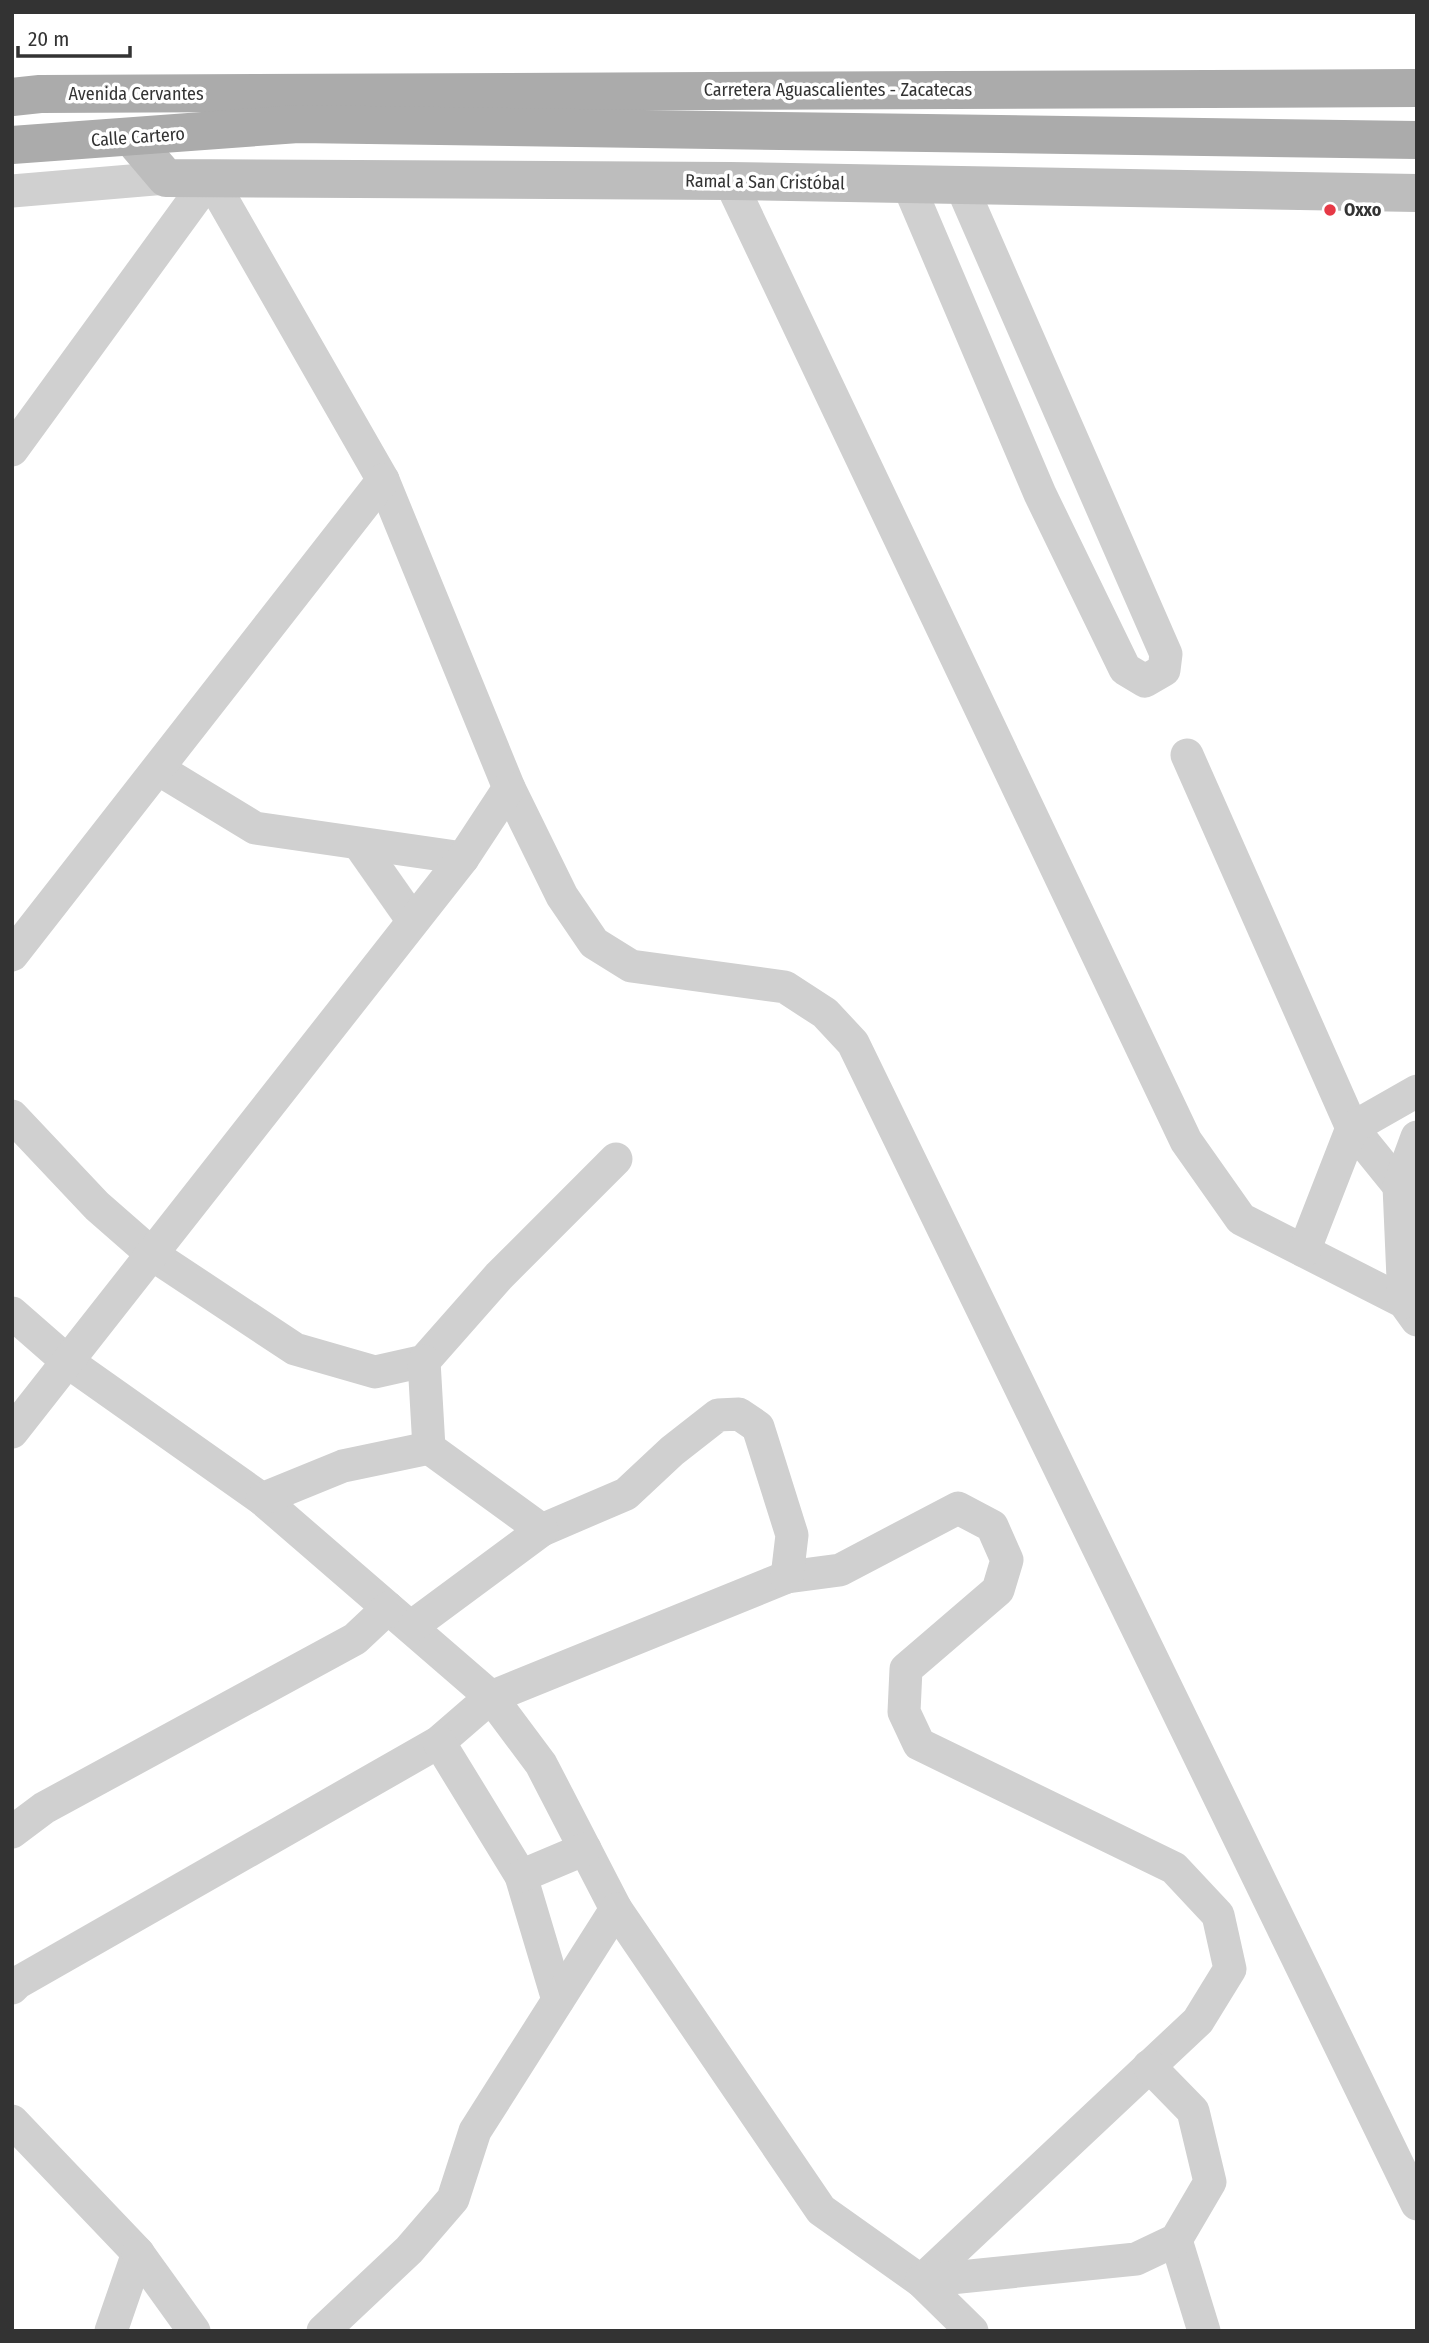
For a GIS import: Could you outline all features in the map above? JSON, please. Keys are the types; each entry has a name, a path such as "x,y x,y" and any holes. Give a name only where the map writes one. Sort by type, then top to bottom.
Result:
{"main road":[{"name":"Carretera Aguascalientes - Zacatecas","path":"261,111 1417,88"},
{"name":"Avenida Cervantes","path":"12,97 40,94 261,111"},
{"name":"Calle Cartero","path":"12,145 132,138 261,111"},
{"path":"261,111 298,124 1417,140"}],"street":[{"path":"132,138 166,178"},
{"path":"12,191 166,178"},
{"name":"Ramal a San Cristóbal","path":"166,178 730,181 1417,192"},
{"path":"12,450 210,178 383,480 509,788 562,896 594,943 631,966 785,987 825,1013 853,1043 1417,2204"},
{"path":"730,181 1186,1141 1241,1219 1410,1311"},
{"path":"908,184 1040,494 1125,669 1144,681 1164,670 1166,654 961,185"},
{"path":"12,955 383,480"},
{"path":"1187,755 1352,1128 1399,1186"},
{"path":"158,769 255,828 463,858"},
{"path":"12,1433 463,858 509,788"},
{"path":"359,844 413,922"},
{"path":"1304,1251 1352,1128 1417,1091"},
{"path":"12,1116 97,1206 153,1255 295,1349 375,1372 424,1362 499,1276 616,1159"},
{"path":"1410,1311 1399,1186 1417,1137"},
{"path":"12,1313 68,1362 262,1499 491,1697 541,1764 616,1909 821,2210 921,2281 972,2331"},
{"path":"424,1362 429,1448"},
{"path":"12,1832 44,1808 355,1639 400,1618 542,1530 626,1494 672,1451 718,1415 739,1414 758,1427 792,1535 787,1577"},
{"path":"262,1499 343,1466 429,1448 542,1530"},
{"path":"12,1988 439,1742 491,1697 787,1577 839,1570 958,1508 992,1526 1007,1560 998,1590 906,1669 904,1712 919,1744 1174,1868 1219,1915 1230,1969 1198,2021 921,2281"},
{"path":"439,1742 522,1877 558,2000"},
{"path":"522,1877 585,1849"},
{"path":"323,2331 409,2250 453,2199 475,2131 616,1909"},
{"path":"921,2281 1136,2259 1176,2240 1210,2182 1193,2110 1149,2066"},
{"path":"12,2121 138,2253 194,2331"},
{"path":"1176,2240 1204,2331"},
{"path":"111,2331 138,2253"}],"place":[{"name":"Oxxo","path":"1330,210"}]}
